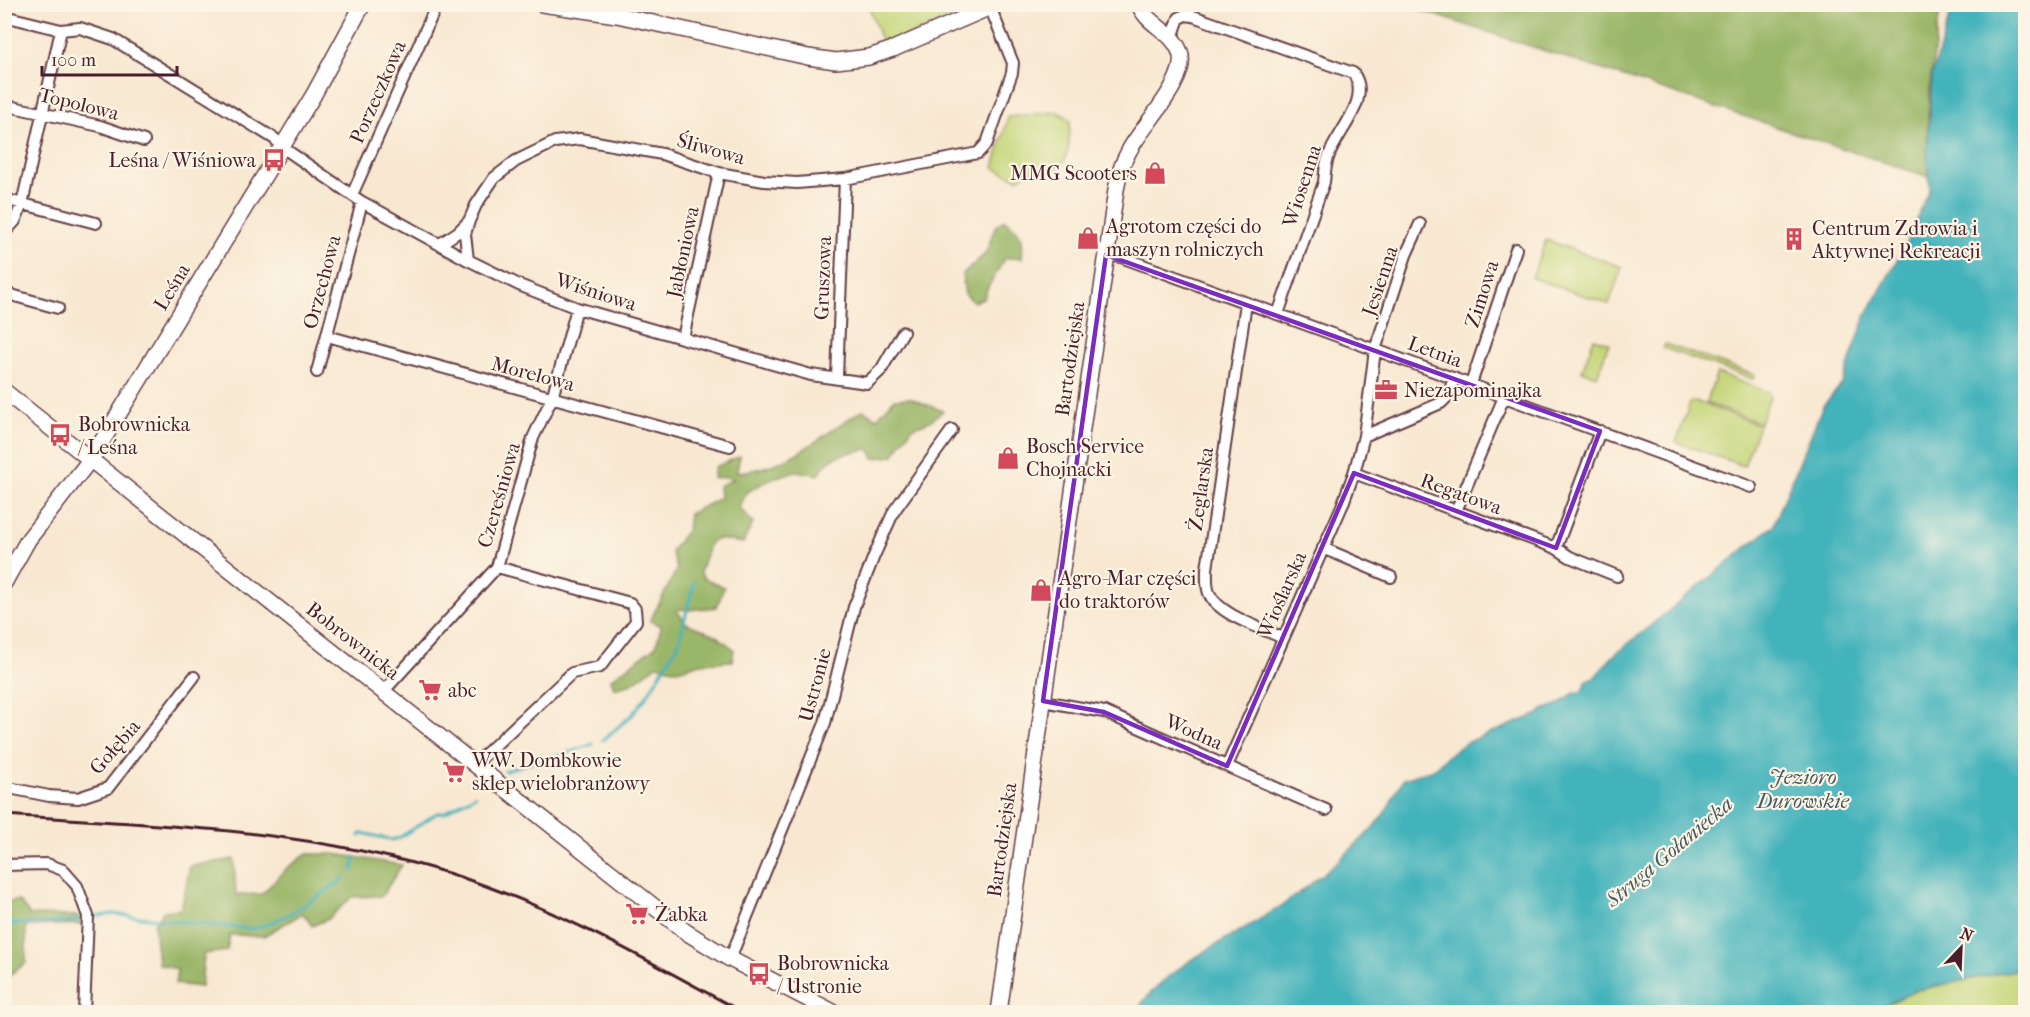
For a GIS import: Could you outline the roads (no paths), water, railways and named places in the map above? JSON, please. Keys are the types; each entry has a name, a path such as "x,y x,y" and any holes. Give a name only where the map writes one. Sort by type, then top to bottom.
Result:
{"street":[{"name":"Leśna","path":"4,583 28,540 91,460 326,75 363,4"},
{"name":"Porzeczkowa","path":"357,198 437,4"},
{"path":"542,4 617,15 808,57 836,61 859,59 886,51 994,6"},
{"path":"1139,4 1146,16 1172,38"},
{"name":"Śliwowa","path":"468,260 465,234 469,221 476,205 494,178 516,161 555,142 580,139 662,154 718,173 764,181 797,183 845,179 978,153 987,143 1012,73 1013,63 994,6"},
{"name":"Wiosenna","path":"1172,38 1179,18 1185,15 1194,16 1353,73 1359,82 1360,92 1327,159 1324,182 1278,314"},
{"name":"Wiśniowa","path":"4,16 61,30 80,28 113,39 276,139 282,147 357,198 468,260 519,285 578,308 812,375 867,383 881,370 903,332"},
{"path":"4,234 15,221 22,204 61,30"},
{"name":"Bartodziejska","path":"998,1009 1116,190 1130,148 1180,72 1181,54 1172,38"},
{"name":"Topolowa","path":"4,105 100,126 144,141"},
{"name":"Jabłoniowa","path":"683,338 718,173"},
{"name":"Gruszowa","path":"837,377 845,179"},
{"name":"Orzechowa","path":"317,372 357,198"},
{"path":"4,199 96,223"},
{"name":"Śliwowa","path":"440,244 469,221"},
{"name":"Jesienna","path":"1375,350 1406,255 1420,224"},
{"name":"Zimowa","path":"1471,384 1516,249"},
{"name":"Letnia","path":"1106,255 1120,257 1751,487"},
{"path":"4,293 58,308"},
{"name":"Żeglarska","path":"1246,303 1207,569 1207,584 1209,592 1218,605 1236,617 1283,638"},
{"name":"Czereśniowa","path":"384,692 497,567 533,438 552,398 578,308"},
{"name":"Morelowa","path":"327,336 730,446"},
{"name":"Wioślarska","path":"1227,766 1354,473 1364,436 1375,350"},
{"path":"1364,436 1441,404 1448,396 1454,378"},
{"name":"Bobrownicka","path":"4,391 679,926 730,959 833,1012"},
{"path":"1456,511 1504,397"},
{"name":"Ustronie","path":"730,959 825,723 854,607 873,556 894,512 952,430"},
{"path":"1556,548 1600,431"},
{"name":"Regatowa","path":"1354,473 1556,548 1570,557 1617,576"},
{"path":"1323,548 1391,577"},
{"path":"475,764 572,673 600,667 636,621 635,609 630,603 497,567"},
{"name":"Gołębia","path":"4,787 49,796 78,798 108,788 194,677"},
{"name":"Wodna","path":"1043,701 1104,712 1326,810"},
{"path":"4,865 47,864 63,870 77,886 88,916 84,1012"}],"water":[{"name":"Jezioro Durowskie","path":"1953,5 2025,5 2025,968 1917,990 1870,1012 1137,1012 1148,996 1183,966 1287,902 1358,843 1381,818 1403,779 1434,769 1447,756 1466,743 1538,714 1561,703 1573,694 1583,691 1587,680 1593,679 1613,656 1773,526 1823,406 1842,384 1865,317 1903,250 1930,189 1927,158 1932,75"}],"waterway":[{"path":"603,740 632,715 646,697 678,645 694,583"},
{"path":"505,771 593,744"},
{"path":"360,836 362,833 392,840 399,838 437,813 444,813 475,795"},
{"path":"353,871 355,857"},
{"path":"93,917 112,914 252,929 301,908 345,877"},
{"path":"4,924 66,922 83,919"}],"railway":[{"path":"4,815 228,831 339,846 394,858 448,873 525,901 599,935 742,1012"}],"place":[{"name":"Leśna / Wiśniowa","path":"274,160"},
{"name":"MMG Scooters","path":"1155,173"},
{"name":"Agrotom części do maszyn rolniczych","path":"1088,238"},
{"name":"Centrum Zdrowia i Aktywnej Rekreacji","path":"1794,239"},
{"name":"Niezapominajka","path":"1386,390"},
{"name":"Bobrownicka / Leśna","path":"60,435"},
{"name":"Bosch Service Chojnacki","path":"1008,458"},
{"name":"Agro-Mar części do traktorów","path":"1041,590"},
{"name":"abc","path":"430,690"},
{"name":"W.W. Dombkowie sklep wielobranżowy","path":"454,772"},
{"name":"Żabka","path":"637,914"},
{"name":"Bobrownicka / Ustronie","path":"759,974"}],"water label":[{"name":"Struga Gołaniecka","path":"1669,852"}]}
